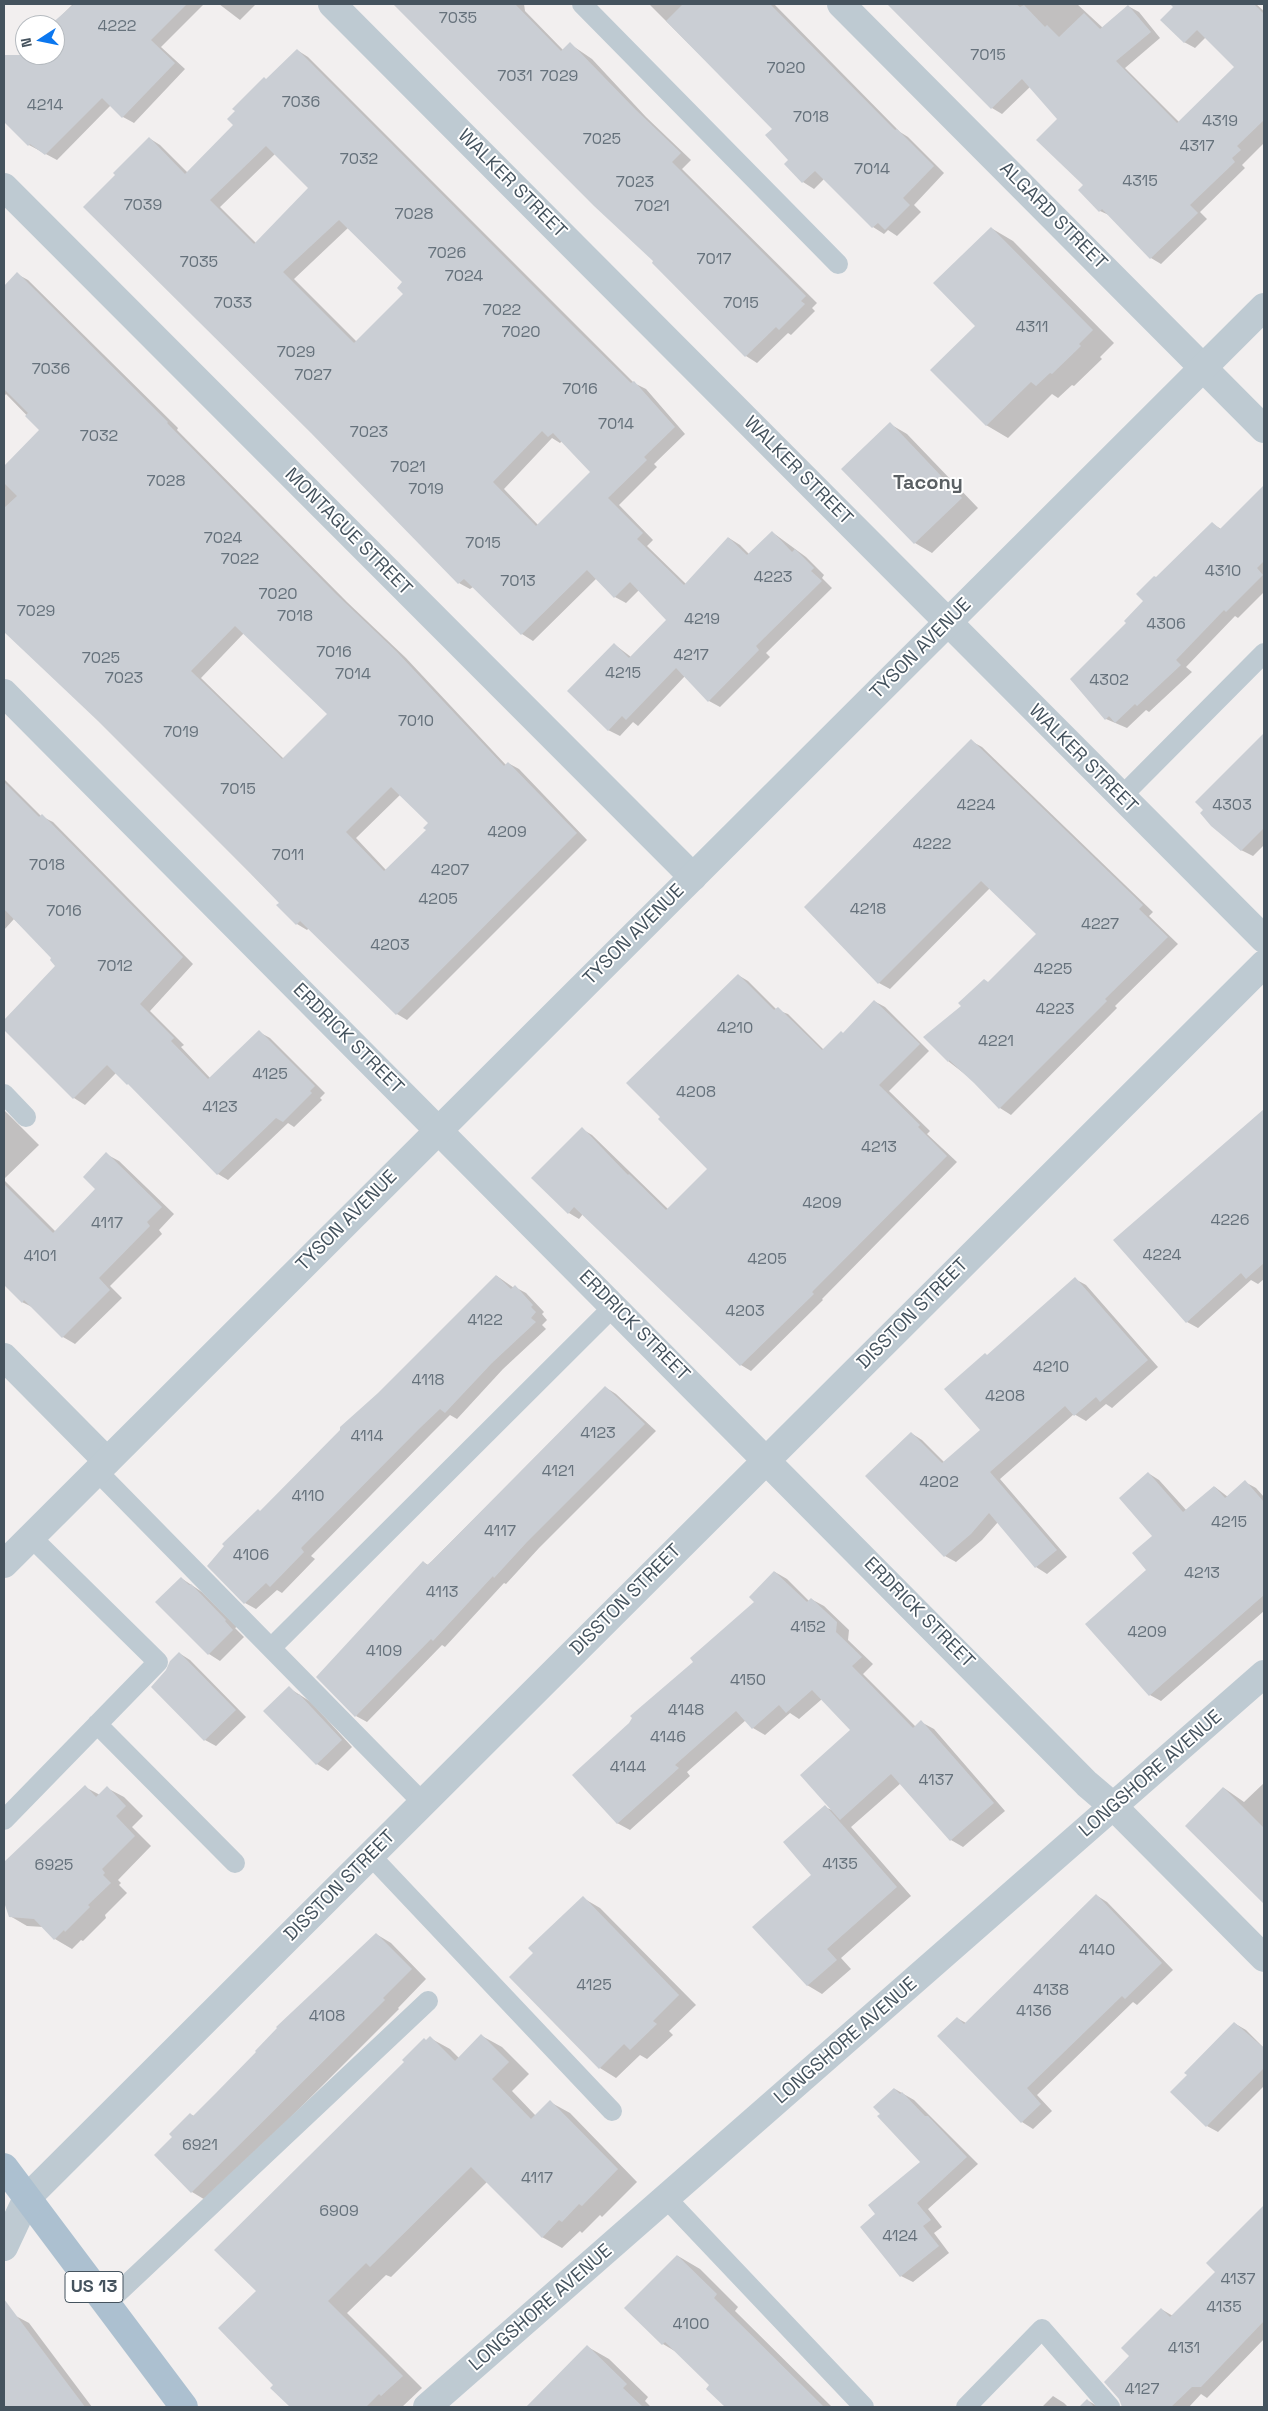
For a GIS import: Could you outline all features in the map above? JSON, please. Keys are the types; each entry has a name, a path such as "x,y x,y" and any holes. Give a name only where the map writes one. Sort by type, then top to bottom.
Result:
{"main road":[{"name":"US 13","path":"4,2168 184,2407"}],"street":[{"name":"WALKER STREET","path":"332,4 1264,939"},
{"name":"ALGARD STREET","path":"841,4 1028,190 1202,369 1264,429"},
{"name":"MONTAGUE STREET","path":"4,187 693,877"},
{"name":"TYSON AVENUE","path":"4,1564 1264,307"},
{"name":"ERDRICK STREET","path":"4,693 1087,1784 1114,1807 1264,1958"},
{"name":"DISSTON STREET","path":"4,2247 26,2198 1264,964"},
{"path":"4,1357 102,1466"},
{"name":"LONGSHORE AVENUE","path":"445,2402 666,2198 1264,1674"}],"lane":[{"path":"582,4 838,264"},
{"path":"1121,797 1264,654"},
{"path":"4,1094 26,1117"},
{"path":"272,1648 614,1306"},
{"path":"102,1466 272,1648 423,1803"},
{"path":"4,1820 158,1662 30,1537"},
{"path":"97,1724 235,1863"},
{"path":"370,1855 612,2111"},
{"path":"106,2304 428,2001"},
{"path":"666,2198 864,2407"},
{"path":"966,2407 1042,2329 1110,2407"}],"building":[{"path":"74,4 187,4 151,40 175,63 122,118 102,98 45,155 30,144 28,146 4,122 4,55 15,55 15,65 65,65 65,15 61,15"},
{"path":"393,4 515,4 561,51 570,42 681,153 672,162 806,296 801,301 805,304 779,330 776,327 745,357 652,263 653,261 594,206"},
{"path":"683,4 770,4 895,130 897,129 934,166 903,198 910,205 885,230 878,223 872,228 815,171 802,183 784,164 788,160 765,135 772,129 666,21"},
{"path":"887,4 1016,4 1020,7 1024,5 1045,27 1047,25 1059,37 1084,13 1100,29 1128,5 1151,32 1116,61 1177,123 1234,67 1197,30 1184,43 1160,20 1173,7 1170,4 1254,4 1264,14 1264,120 1237,146 1241,150 1232,158 1235,162 1190,205 1198,213 1150,259 1102,209 1099,212 1078,190 1083,185 1036,140 1057,119 1022,79 991,109"},
{"path":"297,49 578,331 631,383 634,381 675,427 644,457 647,460 608,498 643,533 637,539 684,585 728,537 747,555 772,531 792,552 795,549 814,568 811,571 822,581 756,646 759,650 708,702 676,668 626,720 622,716 608,731 567,691 614,643 629,658 666,620 630,582 614,598 587,570 521,635 464,579 458,584 311,433 83,207 149,137 185,174 233,125 227,119 235,111 232,109 264,77 266,79","holes":["266,146 308,188 254,244 210,200","339,220 402,282 397,288 403,294 354,343 283,272","542,431 548,437 553,433 590,472 536,526 493,482"]},
{"path":"991,227 1093,330 1079,344 1081,346 1052,374 1050,373 1036,386 1031,382 986,426 930,370 975,326 933,283"},
{"path":"17,272 168,422 336,594 396,651 504,766 508,762 577,833 396,1015 300,921 296,925 276,905 279,903 250,873 98,721 4,632 4,508 17,496 4,483 4,466 39,430 25,416 28,413 4,389 4,286","holes":["235,626 327,714 282,759 191,671","391,787 428,823 423,828 426,830 384,871 346,832"]},
{"path":"890,422 962,498 914,544 841,469"},
{"path":"1264,485 1264,561 1257,568 1263,575 1226,612 1224,610 1176,660 1181,665 1137,706 1135,704 1115,723 1109,716 1105,720 1070,679 1126,623 1124,621 1143,601 1136,594 1154,576 1156,577 1212,522 1220,529"},
{"path":"1264,733 1264,828 1241,851 1211,826 1200,813 1203,810 1195,802"},
{"path":"971,739 1143,905 1139,909 1168,937 999,1109 974,1083 949,1060 948,1062 923,1037 961,1006 958,1003 984,979 988,982 1036,934 981,881 878,984 804,907"},
{"path":"4,782 39,817 42,814 183,957 140,1004 174,1038 171,1041 208,1079 259,1030 315,1086 310,1091 312,1093 283,1122 276,1118 217,1175 107,1065 73,1099 4,1030 4,1020 55,966 50,960 51,958 4,909"},
{"path":"738,974 774,1010 778,1007 822,1050 841,1031 843,1033 874,1000 920,1044 879,1085 920,1125 918,1127 947,1156 812,1292 814,1294 740,1366 574,1207 568,1214 531,1178 582,1127 628,1175 666,1210 707,1169 626,1083"},
{"path":"1264,1109 1264,1263 1246,1279 1241,1273 1186,1323 1113,1240"},
{"path":"106,1152 162,1207 147,1222 150,1226 99,1278 110,1290 62,1338 24,1300 22,1303 4,1285 4,1184 53,1233 95,1189 83,1177"},
{"path":"496,1275 511,1289 515,1285 533,1305 531,1307 536,1312 531,1318 536,1322 492,1363 445,1413 440,1409 420,1428 301,1548 304,1552 270,1587 266,1583 244,1604 207,1566 224,1546 222,1544 258,1509 260,1511 340,1430 340,1427 378,1393"},
{"path":"1075,1277 1148,1360 1100,1402 1096,1397 1074,1416 1065,1406 990,1472 1057,1550 1035,1568 989,1513 971,1534 944,1557 865,1476 911,1432 942,1463 980,1430 944,1389 985,1353 987,1355"},
{"path":"605,1386 645,1424 527,1542 494,1578 493,1576 433,1641 431,1639 355,1717 316,1677 423,1561 427,1565 432,1561"},
{"path":"1148,1472 1183,1512 1214,1486 1225,1498 1245,1480 1264,1502 1264,1595 1149,1696 1085,1624 1146,1570 1132,1553 1152,1536 1119,1498"},
{"path":"774,1571 807,1602 811,1598 837,1622 836,1632 862,1657 852,1666 913,1728 921,1720 994,1803 950,1841 891,1774 840,1820 800,1775 850,1730 812,1690 786,1713 779,1705 752,1729 736,1711 675,1765 679,1768 617,1824 572,1775 629,1723 632,1718 630,1716 693,1662 690,1658 754,1602 749,1597"},
{"path":"181,1577 189,1585 191,1584 226,1620 233,1630 208,1655 155,1602"},
{"path":"179,1652 236,1710 204,1741 151,1687"},
{"path":"289,1686 299,1694 342,1740 316,1765 263,1711"},
{"path":"85,1785 96,1797 107,1786 126,1806 116,1816 135,1836 102,1869 105,1873 103,1875 111,1883 88,1905 90,1907 65,1932 64,1930 54,1940 34,1919 9,1917 4,1902 4,1862"},
{"path":"1223,1787 1264,1828 1264,1904 1185,1826"},
{"path":"825,1805 897,1887 827,1949 837,1960 807,1986 752,1927 811,1875 783,1842"},
{"path":"1096,1894 1162,1963 1125,1999 1122,1996 1027,2088 1041,2104 1021,2123 937,2036 957,2017 964,2024"},
{"path":"583,1896 679,1995 653,2021 657,2024 630,2050 624,2044 599,2069 509,1977 533,1953 528,1948"},
{"path":"376,1933 412,1969 383,1998 385,2000 191,2193 154,2155 172,2137 169,2134 190,2113 193,2116 216,2093 256,2052 276,2027"},
{"path":"1234,2022 1264,2048 1264,2068 1206,2127 1170,2092 1187,2075 1184,2073"},
{"path":"481,2034 509,2062 492,2079 531,2119 550,2100 618,2169 582,2206 579,2204 562,2222 559,2220 542,2238 471,2167 370,2267 366,2263 328,2301 403,2376 381,2396 379,2394 366,2407 290,2407 270,2388 273,2385 218,2328 256,2291 214,2250 404,2062 402,2060 424,2038 426,2040 430,2036 455,2061"},
{"path":"894,2088 900,2094 902,2092 925,2116 928,2116 967,2157 917,2203 931,2220 923,2226 939,2246 900,2277 860,2227 875,2214 868,2205 920,2162 877,2116 880,2114 873,2107"},
{"path":"1264,2205 1264,2321 1201,2387 1192,2387 1171,2407 1122,2407 1119,2399 1104,2382 1129,2356 1121,2348 1161,2308 1170,2317 1215,2272 1206,2263"},
{"path":"677,2255 717,2294 714,2298 824,2407 725,2407 706,2389 709,2385 665,2342 662,2345 624,2308"},
{"path":"4,2299 85,2407 4,2407"},
{"path":"587,2345 627,2384 623,2388 643,2407 526,2407"},
{"path":"1087,2399 1094,2407 1079,2407"}],"district":[{"name":"Tacony","path":"928,484"}]}
